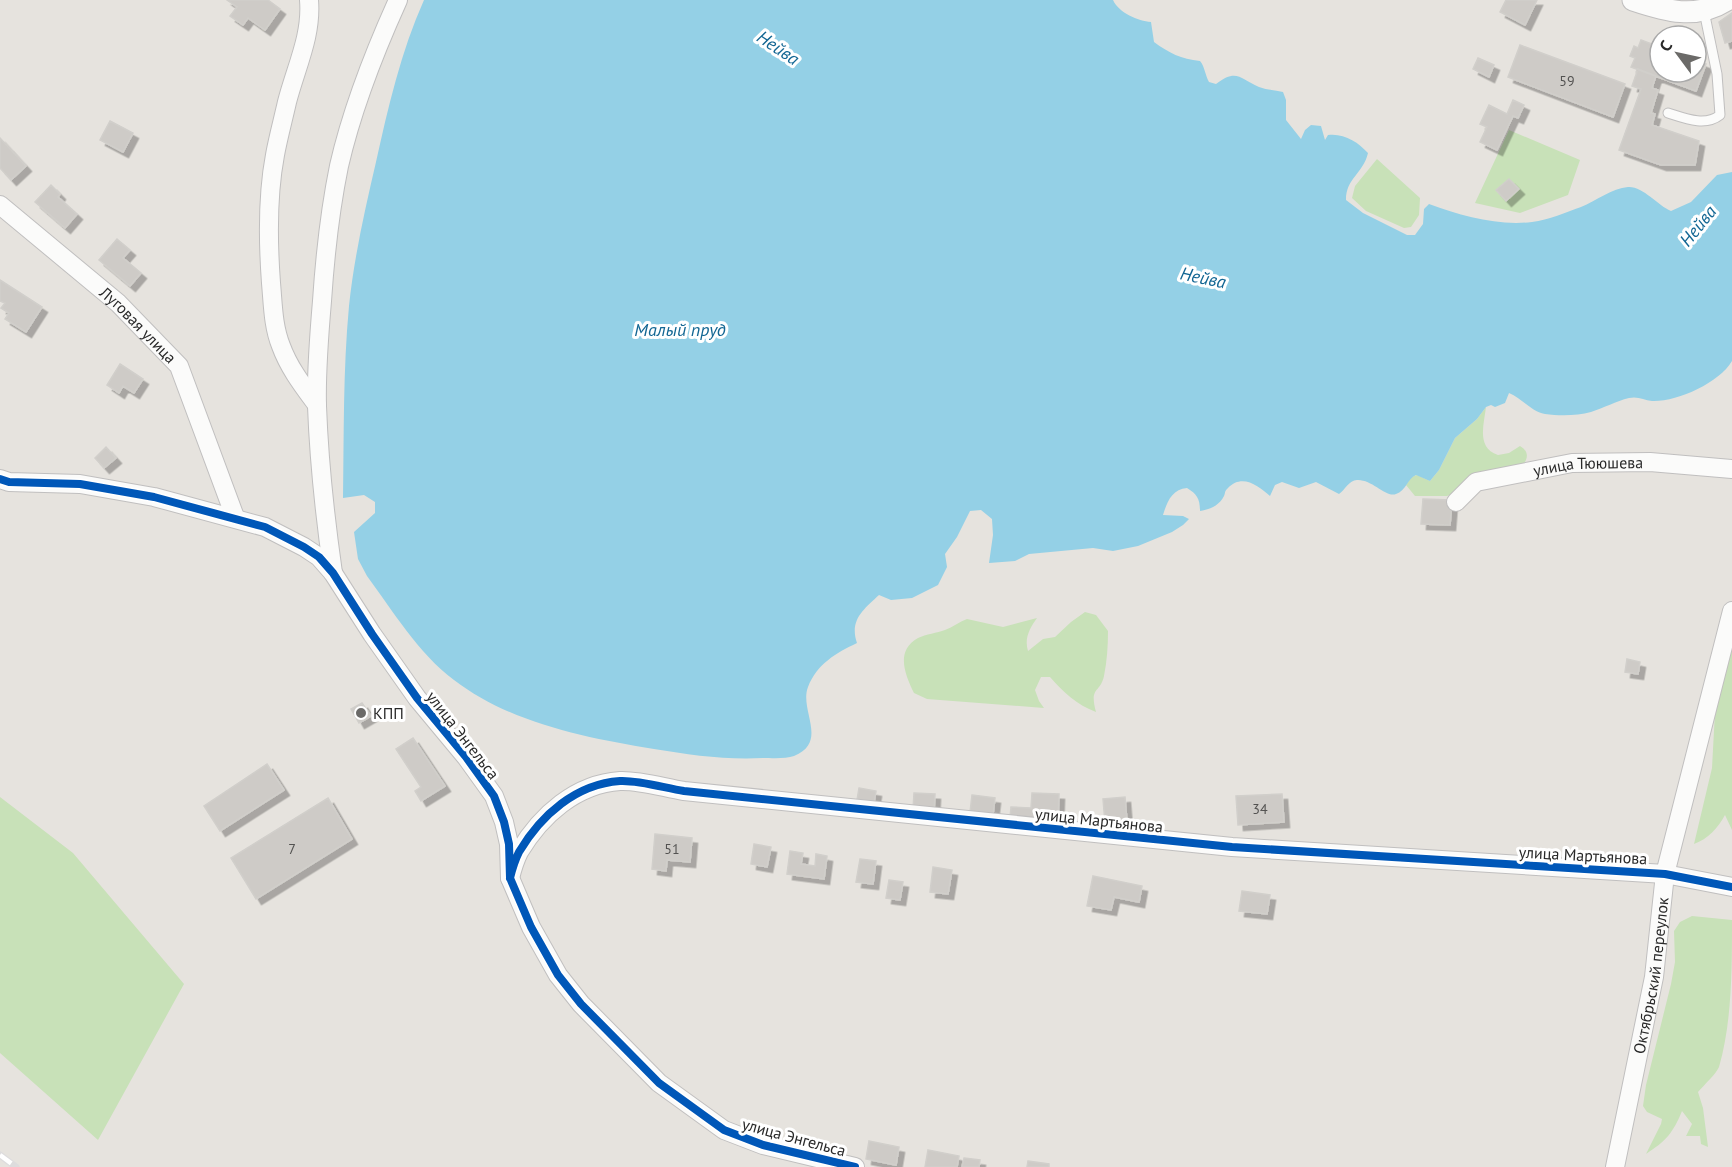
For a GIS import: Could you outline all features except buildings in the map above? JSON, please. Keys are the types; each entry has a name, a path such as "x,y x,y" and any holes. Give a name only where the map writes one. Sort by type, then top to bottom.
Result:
{"street":[{"path":"309,0 310,17 306,42 275,155 271,189 270,266 275,326 281,346 290,368 317,405"},
{"path":"333,573 323,491 317,405 319,330 325,256 339,166 379,42 398,0"},
{"path":"1633,0 1690,12 1715,8 1727,0"},
{"name":"Луговая улица","path":"0,205 118,303 179,366 236,517"},
{"name":"улица Тююшева","path":"1456,502 1476,482 1572,463 1650,462 1732,469"},
{"name":"улица Энгельса","path":"3,482 81,484 112,488 236,517 265,527 320,557 411,689 494,796 509,844 510,878 531,927 558,975 580,1004 659,1083 724,1130 763,1145 855,1167"},
{"name":"Октябрьский переулок","path":"1615,1167 1654,977 1665,874 1732,611"},
{"name":"улица Мартьянова","path":"510,878 518,854 537,827 555,810 573,795 594,784 623,781 684,791 1232,848 1665,874 1732,887"}],"lane":[{"path":"1668,113 1689,120 1708,121 1720,115 1717,74 1704,11"}],"green space":[{"path":"1509,130 1580,160 1568,195 1520,213 1475,203"},
{"path":"1377,159 1420,198 1419,215 1411,227 1404,228 1366,211 1352,198 1355,186"},
{"path":"1486,407 1483,435 1487,447 1498,455 1509,453 1520,446 1527,453 1521,467 1447,496 1415,496 1406,485 1411,477 1417,475 1430,481 1439,470 1455,438 1477,419"},
{"path":"1085,612 1096,615 1108,631 1104,676 1094,694 1096,712 1071,698 1050,677 1041,677 1035,690 1044,708 927,699 914,693 905,671 904,656 911,643 918,638 945,630 967,619 1003,627 1037,618 1027,637 1028,651 1043,639 1055,637"},
{"path":"1732,644 1732,830 1725,815 1712,832 1694,844 1712,768 1715,712"},
{"path":"0,797 73,853 184,984 98,1140 0,1053"},
{"path":"1692,916 1732,920 1727,1032 1719,1067 1698,1092 1703,1108 1708,1147 1701,1144 1700,1136 1686,1136 1692,1124 1682,1111 1668,1136 1646,1154 1662,1119 1647,1112 1643,1106 1675,962 1674,931 1680,922"}],"water":[{"name":"Малый пруд","path":"424,0 1113,0 1129,16 1151,22 1154,42 1181,57 1200,61 1209,82 1216,84 1223,79 1238,76 1262,88 1283,92 1286,100 1286,120 1301,139 1305,130 1311,125 1321,126 1325,140 1328,135 1340,135 1360,145 1368,153 1349,186 1346,200 1363,213 1407,235 1415,235 1423,224 1424,209 1429,204 1480,219 1506,223 1532,222 1581,207 1610,192 1634,187 1671,211 1691,202 1717,175 1732,172 1732,361 1718,377 1685,395 1652,401 1629,398 1580,414 1545,414 1509,393 1505,403 1495,407 1491,405 1486,407 1477,419 1455,438 1439,470 1430,481 1416,475 1402,490 1392,495 1363,480 1354,480 1339,494 1316,482 1299,488 1282,482 1275,485 1270,496 1256,485 1245,481 1233,484 1227,489 1217,505 1200,511 1196,495 1187,488 1182,489 1171,497 1163,515 1183,516 1189,519 1183,525 1138,546 1113,551 1093,548 1029,554 1015,561 989,563 993,535 992,519 981,510 970,511 957,537 945,554 947,567 938,585 912,598 891,600 879,595 863,610 856,621 857,643 835,655 816,672 806,696 811,725 810,743 794,756 722,758 654,749 576,734 524,718 476,695 454,680 429,657 396,617 358,559 354,532 375,513 375,502 364,495 343,498 346,354 354,270 390,100 408,39"}],"railway":[{"path":"0,1155 16,1167"}],"cycle path":[{"path":"0,479 9,482 80,484 154,497 265,527 319,557 333,573 417,698 466,757 494,796 509,844 510,878 531,927 558,975 581,1004 659,1083 724,1130 763,1145 855,1167"},
{"path":"510,878 518,855 528,838 561,804 589,788 604,783 627,781 684,791 1232,847 1665,874 1732,887"}],"place":[{"name":"КПП","path":"361,713"}],"water label":[{"name":"Нейва","path":"778,48"},
{"name":"Нейва","path":"1698,226"},
{"name":"Нейва","path":"1203,278"}]}
